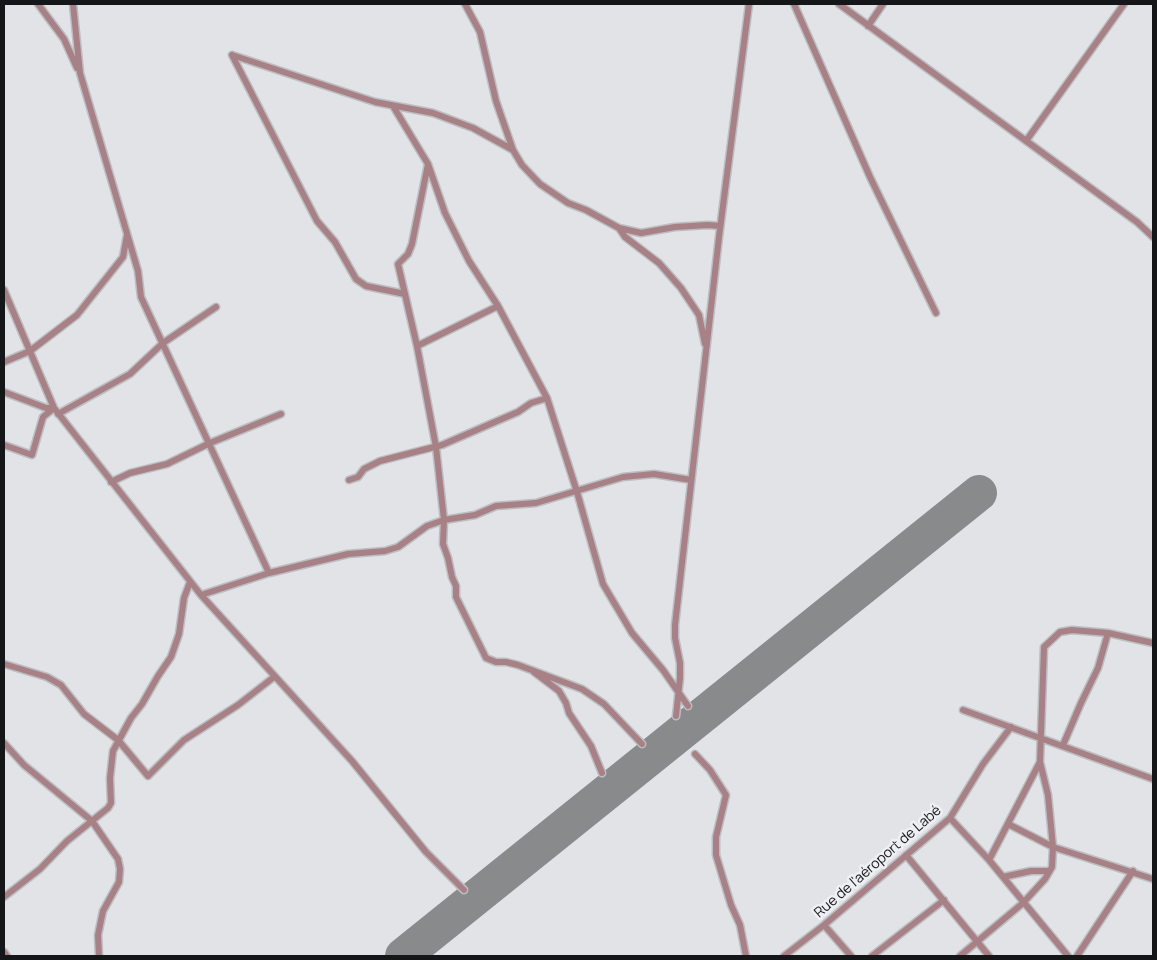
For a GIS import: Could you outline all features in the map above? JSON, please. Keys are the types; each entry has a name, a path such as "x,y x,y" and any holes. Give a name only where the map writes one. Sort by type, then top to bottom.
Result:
{"street":[{"path":"38,4 64,39 80,73 138,271 141,297 268,573"},
{"path":"73,4 80,73"},
{"path":"465,4 480,32 496,101 513,150 522,165 540,184 568,204 586,210 619,228 641,233 675,227 720,226"},
{"path":"676,716 680,687 680,663 676,648 675,625 720,226 749,4"},
{"path":"794,4 870,177 936,313"},
{"path":"839,4 1137,222 1153,237"},
{"path":"868,26 883,4"},
{"path":"1026,141 1124,4"},
{"path":"406,294 366,286 356,280 335,242 317,221 232,55 375,102 433,113 473,128 513,150"},
{"path":"393,106 428,164 445,213 469,261 498,306 547,398 577,492 603,584 632,632 663,670 688,706"},
{"path":"428,164 412,244 408,254 398,264 418,346 436,447 444,520 443,544 456,586 456,597 486,658 490,661 506,662 532,670 582,688 604,704 642,744"},
{"path":"619,228 625,238 659,263 680,288 699,316 706,350"},
{"path":"4,362 30,351 77,315 123,257 127,233"},
{"path":"4,290 56,411 201,595 352,761 426,852 464,890"},
{"path":"418,346 498,306"},
{"path":"4,445 32,455 43,417 130,374 163,343 216,307"},
{"path":"4,392 56,411"},
{"path":"349,480 358,477 364,469 380,461 436,447 518,412 531,403 547,398"},
{"path":"111,482 130,473 166,464 281,414"},
{"path":"201,595 268,573 348,554 385,551 398,546 427,526 444,520 475,515 496,506 536,503 623,477 654,474 691,480"},
{"path":"4,897 40,869 67,841 103,813 111,803 111,762 118,740 171,657 179,634 184,598 190,582"},
{"path":"960,956 1023,903 1045,879 1052,866 1053,846 1048,795 1040,762 1044,647 1060,632 1072,630 1108,634 1153,643"},
{"path":"1063,745 1098,668 1108,634"},
{"path":"4,664 47,677 61,685 84,714 118,740 148,776 184,740 238,705 274,677"},
{"path":"532,670 559,691 569,713 591,746 602,773"},
{"path":"963,710 1153,778"},
{"name":"Rue de l'aéroport de Labé","path":"784,956 824,925 950,818 983,764 1011,727"},
{"path":"4,744 24,765 92,821 118,859 120,869 119,882 104,912 98,935 99,956"},
{"path":"695,754 710,770 726,795 716,837 716,855 731,905 740,925 746,956"},
{"path":"989,860 1040,762"},
{"path":"950,818 989,860 1068,956"},
{"path":"1008,824 1053,846 1153,879"},
{"path":"906,855 989,956"},
{"path":"1003,877 1031,871 1049,871"},
{"path":"1077,956 1133,871"},
{"path":"872,956 944,900"},
{"path":"824,925 851,956"},
{"path":"4,952 7,956"}],"runway":[{"path":"403,956 979,493"}]}
